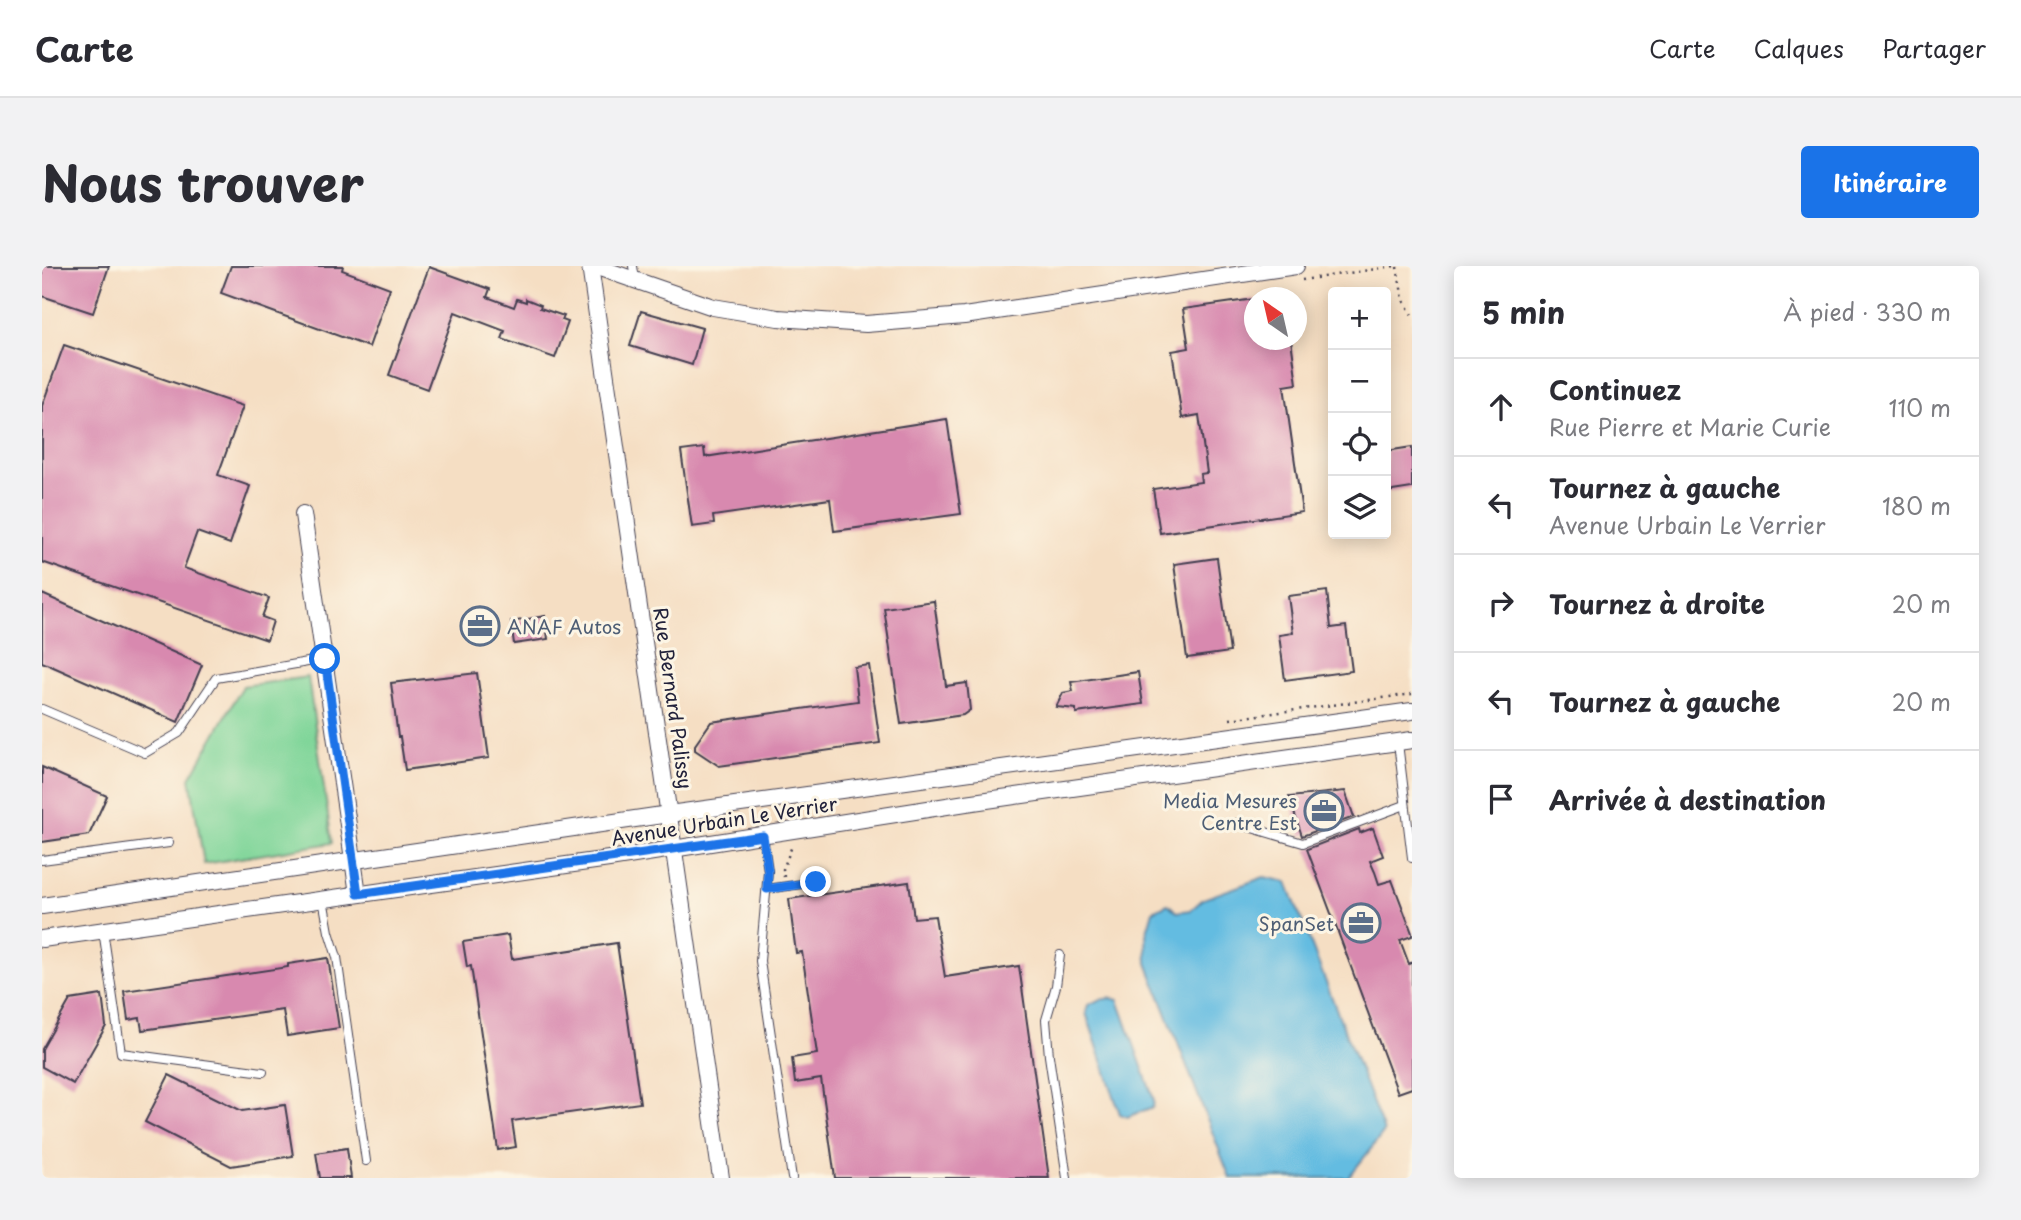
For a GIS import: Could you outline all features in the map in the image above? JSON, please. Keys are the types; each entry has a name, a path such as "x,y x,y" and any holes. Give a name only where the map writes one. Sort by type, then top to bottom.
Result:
{"street":[{"path":"592,266 634,273 713,307 778,318 866,324 964,316 1296,266"},
{"name":"Rue Bernard Palissy","path":"592,266 721,1178"},
{"path":"303,514 358,894"},
{"name":"Avenue Urbain Le Verrier","path":"42,906 669,814 1412,711"},
{"name":"Avenue Urbain Le Verrier","path":"42,939 763,836 966,803 1405,742"}],"lane":[{"path":"42,709 145,752 179,733 216,678 325,659"},
{"path":"1405,742 1405,805 1412,858"},
{"path":"1235,823 1303,843 1405,805"},
{"path":"763,836 768,871 760,961 792,1178"},
{"path":"42,860 169,843"},
{"path":"767,889 816,882"},
{"path":"323,899 337,957 366,1161"},
{"path":"103,930 121,1054 262,1072"},
{"path":"1060,955 1056,986 1046,1020 1067,1178"}],"path":[{"path":"1397,267 1403,299 1412,315"},
{"path":"785,886 783,869 793,843"}],"green space":[{"path":"308,677 332,843 204,864 190,778 243,686"}],"water":[{"path":"1264,877 1287,882 1384,1132 1348,1178 1230,1178 1147,963 1146,935 1153,911 1168,904 1177,912 1191,910 1203,899"},
{"path":"1111,998 1118,1000 1154,1100 1153,1107 1127,1117 1120,1114 1086,1013 1088,1005"}],"building":[{"path":"42,266 109,266 93,313 42,296"},
{"path":"231,266 343,266 342,270 390,288 369,347 221,293"},
{"path":"429,267 490,289 487,297 514,307 517,299 526,302 526,299 541,305 540,308 564,316 562,320 568,322 555,358 502,339 505,331 455,312 427,389 389,375"},
{"path":"1244,301 1244,350 1292,350 1297,384 1284,386 1302,512 1160,533 1153,489 1201,482 1200,474 1207,473 1199,415 1182,418 1172,351 1189,348 1183,309"},
{"path":"641,311 702,328 692,365 630,346"},
{"path":"64,345 243,406 218,475 250,486 230,544 197,532 184,568 269,598 262,617 273,621 267,640 42,562 42,406"},
{"path":"947,419 961,514 834,531 830,499 713,516 714,524 692,527 681,451 704,448 705,457"},
{"path":"1412,447 1412,488 1391,491 1391,450"},
{"path":"1217,558 1230,652 1187,658 1174,564"},
{"path":"1327,591 1331,628 1346,626 1352,671 1285,680 1279,635 1293,633 1288,596"},
{"path":"42,594 202,665 178,722 42,662"},
{"path":"934,601 946,686 967,683 970,710 963,715 901,724 884,608"},
{"path":"545,616 548,639 514,644 511,622"},
{"path":"869,665 880,743 719,766 695,750 695,745 711,722 858,701 854,667"},
{"path":"1138,672 1143,704 1076,713 1076,709 1056,707 1063,693 1073,691 1071,682"},
{"path":"477,673 489,758 405,770 391,683"},
{"path":"42,767 107,796 89,835 42,842"},
{"path":"1345,791 1354,817 1302,836 1289,797"},
{"path":"1373,828 1383,856 1370,861 1379,884 1392,880 1412,933 1412,936 1400,940 1409,964 1412,962 1412,1088 1398,1093 1307,849 1359,829 1360,833"},
{"path":"909,882 914,918 935,916 945,977 1019,966 1049,1178 835,1178 821,1079 795,1083 792,1058 817,1054 802,952 796,953 789,899"},
{"path":"508,935 512,959 617,943 640,1103 512,1121 516,1147 498,1150 471,966 467,967 463,942"},
{"path":"328,958 339,1028 287,1036 283,1010 142,1030 140,1018 128,1020 124,991 288,967 288,964"},
{"path":"102,995 106,1026 73,1084 42,1067 42,1049 70,1000"},
{"path":"169,1075 242,1111 285,1105 293,1156 231,1166 145,1122"},
{"path":"347,1148 351,1178 320,1178 316,1153"}],"place":[{"name":"ANAF Autos","path":"480,626"},
{"name":"Media Mesures Centre Est","path":"1324,811"},
{"name":"SpanSet","path":"1361,923"}],"route":[{"path":"325,659 358,894 763,836 768,871 767,889 816,882"}]}
